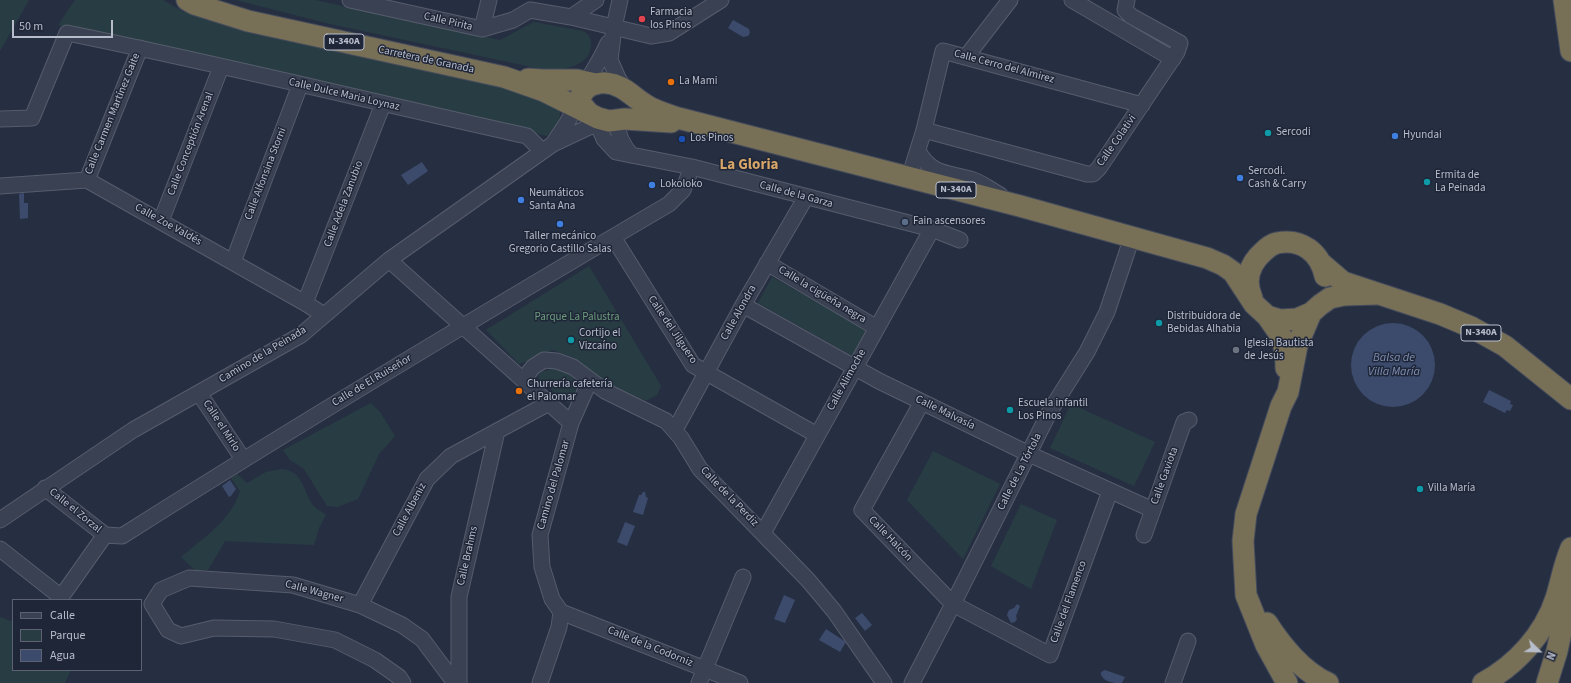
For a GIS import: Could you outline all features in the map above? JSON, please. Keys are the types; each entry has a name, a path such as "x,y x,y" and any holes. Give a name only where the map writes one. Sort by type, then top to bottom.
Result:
{"highway":[{"name":"Carretera de Granada","path":"187,0 194,4 248,21 504,77"},
{"path":"1564,0 1571,51"},
{"name":"N-340A","path":"504,77 543,80 577,80 596,107"},
{"name":"N-340A","path":"504,77 596,107 721,130"},
{"name":"N-340A","path":"596,107 605,83 619,86 647,106 678,118 1020,206 1191,253 1223,265 1233,272 1261,310 1280,320 1290,320 1316,309 1330,298 1344,294 1377,294"},
{"path":"596,107 630,116 635,108 634,101 628,93"},
{"name":"N-340A","path":"1261,310 1248,290 1248,278 1251,267 1256,259 1276,243 1291,242 1309,248 1318,257 1322,264 1327,283 1324,296 1316,309"},
{"name":"N-340A","path":"1191,253 1239,256 1266,250"},
{"name":"N-340A","path":"1322,264 1344,282 1440,314 1470,327 1505,346 1571,399"},
{"path":"1287,683 1266,645 1246,595 1243,541 1246,514 1288,392 1297,346 1316,309"},
{"path":"1261,310 1284,339 1286,363 1281,391 1282,406"},
{"path":"1483,683 1500,674 1526,650 1543,627 1556,600 1571,548"},
{"path":"1244,567 1260,611 1278,640 1302,665 1328,683"},
{"path":"1547,683 1557,651 1571,586"}],"street":[{"name":"Calle Pirita","path":"350,0 477,28 513,20 526,5 651,36 669,33 721,0"},
{"path":"477,28 489,0"},
{"path":"571,17 596,0"},
{"path":"620,0 614,27 610,60 618,78 628,93"},
{"path":"966,57 1010,0"},
{"path":"1072,0 1173,59"},
{"name":"Calle Colativi","path":"924,130 1087,174 1093,174 1100,168 1178,52 1180,43 1131,16 1125,10 1126,0"},
{"path":"614,27 603,56 591,73 596,107 618,134 623,145 631,155"},
{"name":"Calle Dulce Maria Loynaz","path":"0,119 32,118 67,33 221,66 527,136 548,148"},
{"name":"Calle Carmen Martínez Gaite","path":"87,180 140,48"},
{"name":"Calle Cerro del Almirez","path":"909,178 924,130 943,51 1142,105"},
{"name":"Calle Conceptión Arenal","path":"161,221 221,66"},
{"name":"Calle Alfonsina Storni","path":"233,262 300,85"},
{"name":"Calle Adela Zanubio","path":"305,303 383,104"},
{"name":"Camino de la Peinada","path":"0,520 133,430 301,335 389,260 548,148 596,107"},
{"name":"Camino de la Peinada","path":"548,148 589,127 596,107"},
{"name":"Calle de la Garza","path":"596,107 604,139 616,152 692,167 932,229 960,240"},
{"path":"918,151 923,161 930,167 938,171 974,181 1020,206"},
{"name":"Calle de El Ruiseñor","path":"105,535 122,536 243,459 669,204 683,190 692,167"},
{"path":"0,186 87,180"},
{"name":"Calle Zoe Valdés","path":"87,180 324,315"},
{"name":"Calle Alondra","path":"675,430 743,305 806,197"},
{"name":"Calle Alimoche","path":"763,533 932,229"},
{"name":"Calle del Jilguero","path":"613,237 693,365 817,435"},
{"name":"Calle de La Tórtola","path":"912,683 1050,411 1087,352 1097,332 1114,291 1132,237"},
{"path":"389,260 571,423"},
{"name":"Calle la cigüeña negra","path":"767,263 877,328"},
{"name":"Calle Malvasía","path":"743,305 854,368 1029,454 1153,510"},
{"name":"Calle de la Perdiz","path":"522,380 533,367 544,360 557,360 573,367 604,391 666,421 675,430 700,469 808,580 834,611 884,683"},
{"name":"Camino del Palomar","path":"561,612 552,598 542,567 540,535 571,423 590,380"},
{"name":"Calle el Mirlo","path":"199,393 243,459"},
{"name":"Calle Halcón","path":"922,402 862,510 953,604"},
{"name":"Calle Albeniz","path":"360,605 427,480 451,456 549,403"},
{"name":"Calle Gaviota","path":"1144,535 1184,422 1189,420"},
{"name":"Calle Brahms","path":"459,683 459,597 497,431"},
{"name":"Calle el Zorzal","path":"46,488 105,535"},
{"name":"Calle del Flamenco","path":"953,604 1050,655 1110,491"},
{"path":"0,549 60,599 105,535"},
{"path":"699,683 743,577"},
{"name":"Calle Wagner","path":"403,683 399,677 375,660 335,640 274,628 214,628 181,636 168,630 152,604 161,590 189,578 292,585 360,605 402,625 422,639 455,683"},
{"path":"540,683 559,628 561,612"},
{"name":"Calle de la Codorniz","path":"561,612 740,683"},
{"path":"1173,683 1188,641"}],"green space":[{"path":"0,0 29,0 0,51"},
{"path":"75,0 163,0 182,11 222,24 499,85 543,98 560,108 560,116 556,127 547,136 58,25"},
{"path":"236,0 315,0 500,40 534,22 583,31 591,40 590,52 580,63 573,66 556,69 541,69 330,24"},
{"name":"Parque La Palustra","path":"589,266 661,386 657,395 646,401 596,378 574,358 553,350 519,364 486,330"},
{"path":"772,277 869,331 854,357 758,303"},
{"path":"556,368 567,372 578,383 571,402 568,403 539,380 539,374"},
{"path":"371,403 380,412 395,436 379,454 358,499 337,507 327,506 304,469 290,460 283,450"},
{"path":"1071,404 1155,442 1134,486 1050,448"},
{"path":"933,451 1000,484 963,559 907,500"},
{"path":"281,469 294,473 298,477 313,505 326,515 319,528 314,545 225,541 208,570 195,570 181,557 216,528 230,511 240,491 231,478 237,474 247,483 266,472"},
{"path":"1021,504 1057,520 1031,589 991,566"},
{"path":"0,617 12,622 12,671 71,671 65,683 0,683"}],"water":[{"path":"733,20 749,29 750,33 748,36 743,37 728,28"},
{"path":"422,162 428,171 408,185 401,175"},
{"path":"24,193 24,203 28,203 28,218 20,219 19,194"},
{"name":"Balsa de Villa María","path":"1393,323 1409,326 1423,335 1432,349 1435,365 1432,381 1423,395 1409,404 1393,407 1377,404 1363,395 1354,381 1351,365 1354,349 1363,335 1377,326"},
{"path":"1489,390 1511,401 1510,404 1513,405 1510,411 1507,410 1505,413 1483,402"},
{"path":"230,480 236,489 229,497 222,486"},
{"path":"645,492 646,497 648,498 643,515 633,512 639,495"},
{"path":"625,522 635,526 627,546 617,542"},
{"path":"784,595 795,600 785,623 774,619"},
{"path":"1017,604 1020,606 1016,616 1017,619 1015,622 1011,623 1007,615 1009,610 1014,608"},
{"path":"862,613 872,625 865,631 855,618"},
{"path":"826,629 846,642 840,652 819,640"},
{"path":"1105,670 1125,677 1122,683 1113,683 1105,680 1101,675 1101,672"}],"place":[{"name":"Farmacia los Pinos","path":"642,19"},
{"name":"La Mami","path":"671,82"},
{"name":"Sercodi","path":"1268,133"},
{"name":"Hyundai","path":"1395,136"},
{"name":"Los Pinos","path":"682,139"},
{"name":"Sercodi. Cash & Carry","path":"1240,178"},
{"name":"Ermita de La Peinada","path":"1427,182"},
{"name":"Lokoloko","path":"652,185"},
{"name":"Neumáticos Santa Ana","path":"521,200"},
{"name":"Fain ascensores","path":"905,222"},
{"name":"Taller mecánico Gregorio Castillo Salas","path":"560,224"},
{"name":"Distribuidora de Bebidas Alhabia","path":"1159,323"},
{"name":"Cortijo el Vizcaíno","path":"571,340"},
{"name":"Iglesia Bautista de Jesús","path":"1236,350"},
{"name":"Churrería cafetería el Palomar","path":"519,391"},
{"name":"Escuela infantil Los Pinos","path":"1010,410"},
{"name":"Villa María","path":"1420,489"}],"district":[{"name":"La Gloria","path":"749,166"}]}
